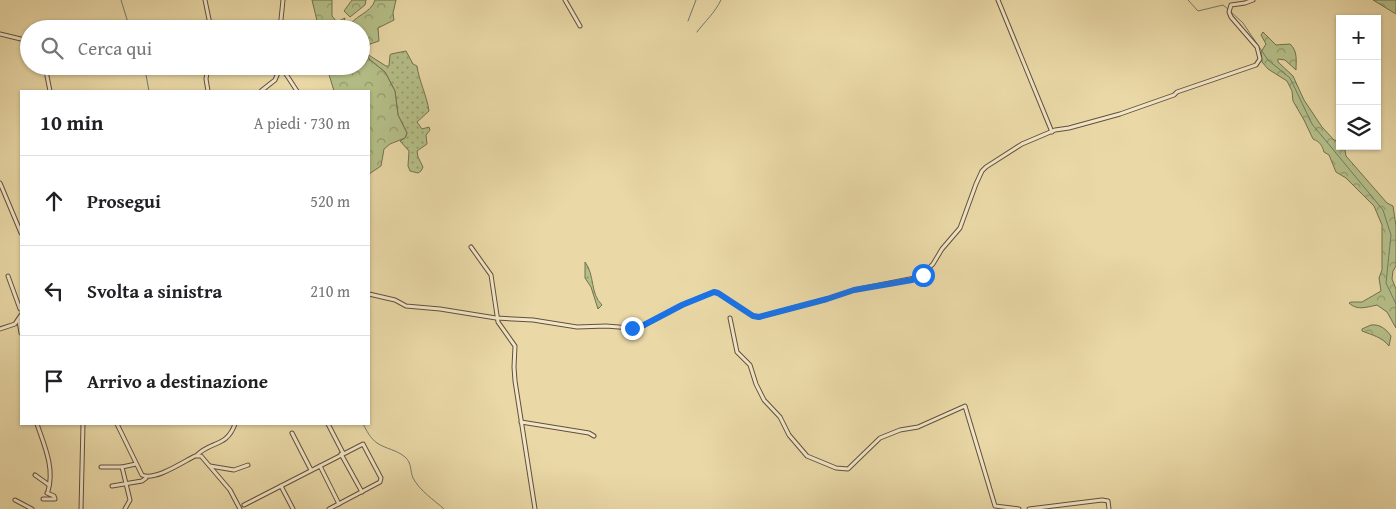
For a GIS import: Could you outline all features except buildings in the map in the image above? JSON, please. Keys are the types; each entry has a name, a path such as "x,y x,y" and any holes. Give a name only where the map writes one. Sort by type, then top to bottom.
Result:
{"street":[{"path":"205,0 209,20"},
{"path":"281,20 283,0"},
{"path":"565,0 580,26"},
{"path":"998,0 1052,132"},
{"path":"1226,0 1231,5"},
{"path":"1231,5 1253,0"},
{"path":"370,294 395,300 406,306 440,309 496,318 526,319 580,328 606,326 633,328 644,325 689,302 716,292 752,315 759,317 854,290 917,278 924,273 960,228 980,176 986,167 1022,144 1052,132 1132,110 1174,96 1177,92 1256,65 1260,58 1259,50 1230,15 1231,5"},
{"path":"0,34 20,39"},
{"path":"47,75 50,90"},
{"path":"207,75 208,90"},
{"path":"262,90 274,82 277,75"},
{"path":"286,75 296,90"},
{"path":"0,183 20,231"},
{"path":"472,247 492,277 496,318 501,329 515,346 514,367 535,509"},
{"path":"8,276 20,309"},
{"path":"0,329 13,325 20,317"},
{"path":"730,318 737,352 751,368 756,384 766,402 780,417 788,433 807,456 836,468 848,470 880,438 900,430 918,427 965,406 995,506 1019,509"},
{"path":"18,320 20,329"},
{"path":"521,422 590,433 594,436"},
{"path":"37,425 44,442 48,462 49,486 47,492 54,496 55,499 43,499"},
{"path":"81,509 83,425"},
{"path":"116,425 141,474 146,477"},
{"path":"112,486 127,484 159,474 196,456 203,450 227,438 235,425"},
{"path":"328,425 362,492"},
{"path":"292,433 311,470"},
{"path":"244,505 363,444 380,478 379,483 329,509"},
{"path":"196,456 202,456 230,491 240,509"},
{"path":"101,467 122,467 136,464"},
{"path":"210,466 234,470 248,466"},
{"path":"320,466 339,504"},
{"path":"122,467 130,500 125,509"},
{"path":"35,475 49,486"},
{"path":"281,486 293,509"},
{"path":"15,500 32,509"},
{"path":"1029,509 1102,500 1108,501 1109,509"}],"green space":[{"path":"312,0 332,0 332,16 335,20 317,20"},
{"path":"352,0 366,0 365,5 350,17 344,11"},
{"path":"375,0 396,0 393,13 394,20 378,28 379,41 370,44 370,20 355,20 373,5"},
{"path":"1373,0 1396,0 1396,14"},
{"path":"1263,32 1276,45 1290,44 1293,47 1296,56 1296,70 1285,60 1278,59 1278,62 1293,76 1304,100 1322,127 1336,140 1336,150 1345,150 1346,156 1387,203 1393,206 1396,226 1396,266 1392,279 1396,289 1396,328 1387,312 1377,305 1359,308 1349,303 1362,302 1381,291 1379,278 1382,270 1382,225 1374,206 1346,178 1336,172 1329,155 1313,139 1293,101 1292,91 1287,81 1268,69 1262,62 1261,52 1266,44 1261,35"},
{"path":"406,51 413,64 417,66 427,100 429,111 417,122 422,129 429,127 430,130 426,135 427,144 417,151 423,167 418,173 410,171 408,166 409,151 400,141 405,138 407,133 398,115 395,91 385,72 370,60 370,56 389,66 391,54"},
{"path":"370,60 385,72 395,91 398,115 407,133 405,138 390,144 384,149 381,166 370,173 370,90 334,90 329,75 370,75"},
{"path":"585,262 598,301 602,305 598,309 591,287 585,278"},
{"path":"1371,325 1380,326 1389,333 1391,336 1389,346 1380,338 1362,331 1362,329"}],"waterway":[{"path":"121,0 127,20"},
{"path":"688,21 696,0"},
{"path":"697,32 721,0"},
{"path":"1188,0 1198,11 1223,5 1228,9"},
{"path":"1231,12 1243,23 1268,60 1290,78 1312,124 1383,210 1391,235 1386,283 1396,304"},
{"path":"146,75 149,90"},
{"path":"364,425 377,443 399,453 407,459 416,483 444,509"}],"route":[{"path":"632,328 644,325 682,305 714,292 753,316 759,317 854,290 912,280 923,275"}]}
